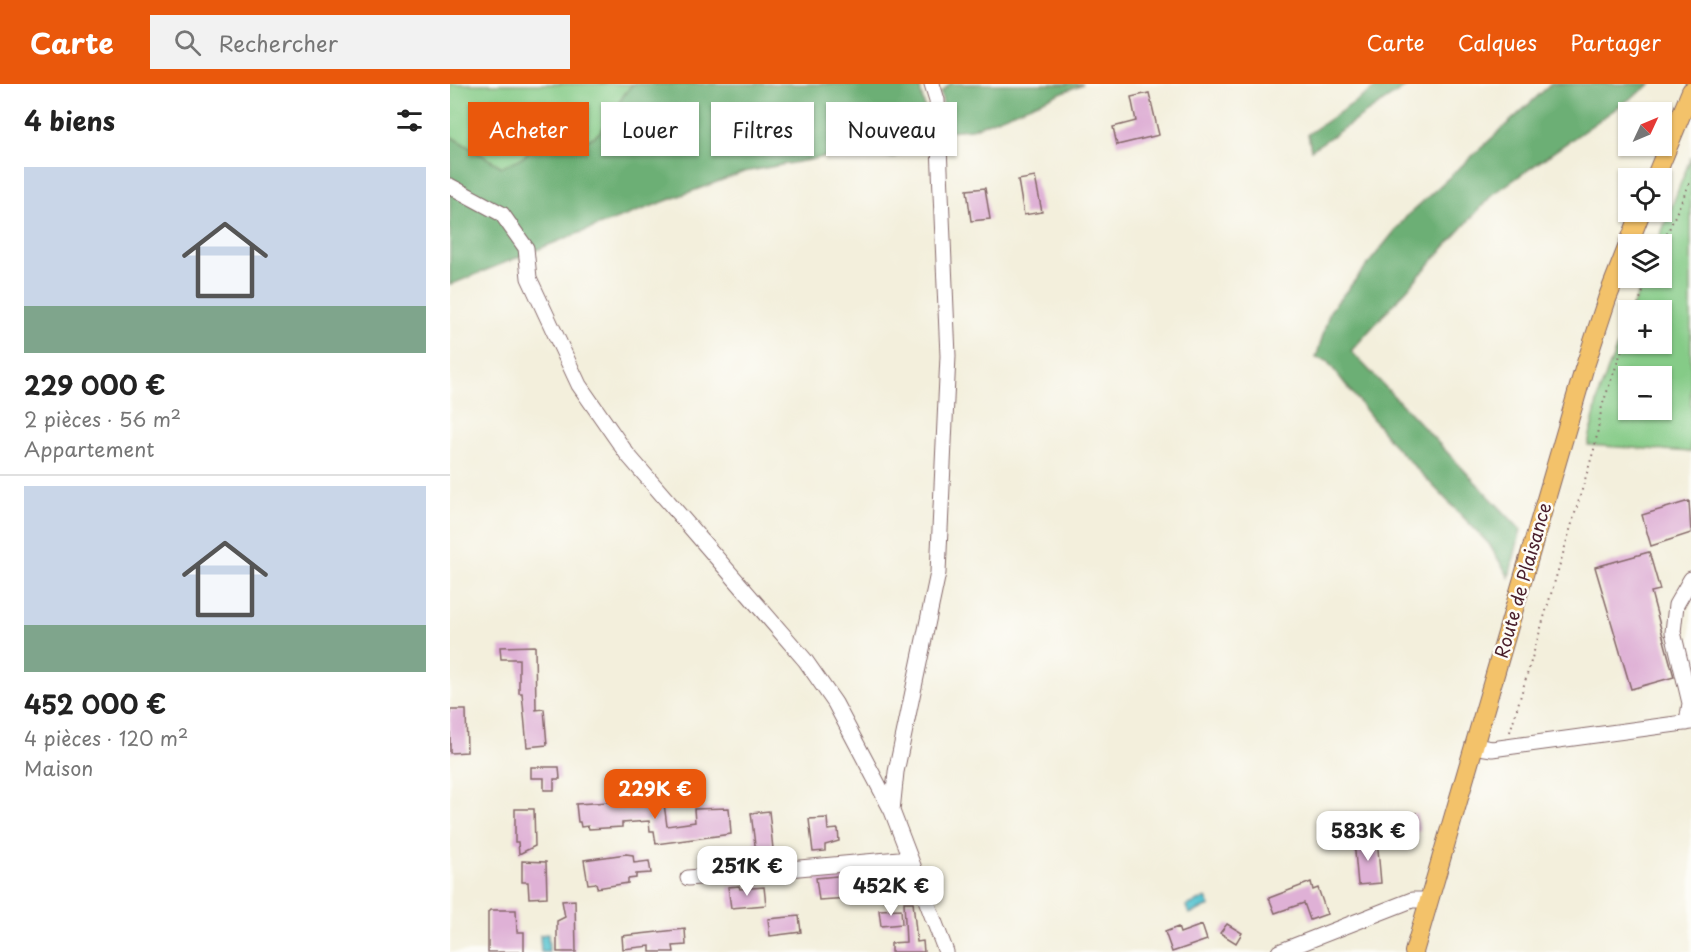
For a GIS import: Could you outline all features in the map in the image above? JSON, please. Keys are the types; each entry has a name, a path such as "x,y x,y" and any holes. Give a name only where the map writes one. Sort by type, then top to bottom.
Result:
{"main road":[{"path":"1658,168 1691,91"},
{"name":"Route de Plaisance","path":"1414,952 1584,369 1607,299 1637,222"}],"street":[{"path":"892,811 896,772 938,573 948,356 937,100 932,84"},
{"path":"450,186 502,214 526,248 530,278 579,385 627,454 805,660 835,703 892,811 946,952"},
{"path":"1473,746 1492,748 1689,722 1689,704 1673,632 1676,604 1691,579"},
{"path":"688,878 910,858"},
{"path":"1279,952 1412,900 1429,900"}],"path":[{"path":"1667,234 1691,180"},
{"path":"1507,746 1595,446 1602,406 1620,354"}],"green space":[{"path":"450,84 633,84 620,102 601,102 601,131 589,139 589,102 468,102 468,147 450,136"},
{"path":"633,84 919,84 923,102 826,102 826,156 831,156 744,172 566,238 450,285 450,136 468,147 468,156 484,156 502,167 524,156 589,156 589,139 601,131 601,156 699,156 699,102 620,102"},
{"path":"950,84 1083,84 972,129 957,130 957,102 943,102 941,92"},
{"path":"1381,84 1410,84 1311,150 1308,134"},
{"path":"1551,84 1651,84 1625,102 1618,102 1618,107 1492,195 1351,351 1521,530 1509,577 1489,544 1391,442 1327,361 1316,358 1330,311 1407,216"},
{"path":"484,156 524,156 522,158 502,167"},
{"path":"1691,157 1691,452 1588,445 1599,393 1618,344 1618,354 1672,354 1672,300 1635,300 1640,288 1672,288 1672,234 1661,234 1666,222 1672,222 1672,206"}],"water":[{"path":"1206,898 1210,906 1189,914 1186,906"},
{"path":"548,934 549,952 541,952 540,935"}],"building":[{"path":"1149,93 1159,135 1117,145 1113,127 1136,121 1131,97"},
{"path":"1035,177 1042,212 1024,215 1018,180"},
{"path":"985,188 990,219 971,221 967,190"},
{"path":"1689,501 1691,533 1651,546 1642,515"},
{"path":"1649,552 1660,590 1651,592 1674,677 1631,689 1595,567"},
{"path":"535,646 536,710 544,709 547,745 527,747 522,693 519,693 519,659 501,659 500,647"},
{"path":"450,710 466,710 467,752 450,753"},
{"path":"531,767 559,767 560,779 554,779 554,790 544,790 544,778 531,778"},
{"path":"627,801 627,806 664,804 667,826 695,822 694,809 729,808 731,834 656,844 654,831 650,831 649,821 622,823 622,827 589,829 588,826 581,827 578,822 576,804"},
{"path":"515,809 534,809 535,846 519,854 518,842 515,842"},
{"path":"769,811 773,849 780,849 781,860 763,861 762,852 756,853 751,813"},
{"path":"1416,813 1420,831 1395,836 1393,822"},
{"path":"827,818 828,830 838,829 839,841 825,845 825,851 813,852 809,819"},
{"path":"1377,838 1381,883 1358,885 1354,841"},
{"path":"633,855 634,863 649,861 651,873 636,874 636,878 628,879 628,883 597,888 596,883 588,884 584,860"},
{"path":"522,861 546,862 547,897 529,898 528,882 522,882"},
{"path":"847,875 849,898 819,900 816,878"},
{"path":"1311,882 1313,890 1318,888 1327,914 1310,920 1304,903 1275,913 1269,898"},
{"path":"739,886 740,889 764,887 766,905 731,908 728,887"},
{"path":"575,900 576,952 557,952 557,921 565,917 562,901"},
{"path":"904,902 913,902 917,942 923,941 924,952 891,952 891,943 906,942"},
{"path":"901,909 902,924 881,926 879,910"},
{"path":"490,910 516,910 517,932 524,932 524,952 488,952 488,912"},
{"path":"799,916 801,932 770,936 768,919"},
{"path":"1227,924 1242,933 1236,943 1220,933"},
{"path":"1202,925 1207,940 1172,952 1165,932 1178,927 1180,933"},
{"path":"685,929 686,945 673,946 674,952 650,952 650,946 623,949 622,936"}]}
